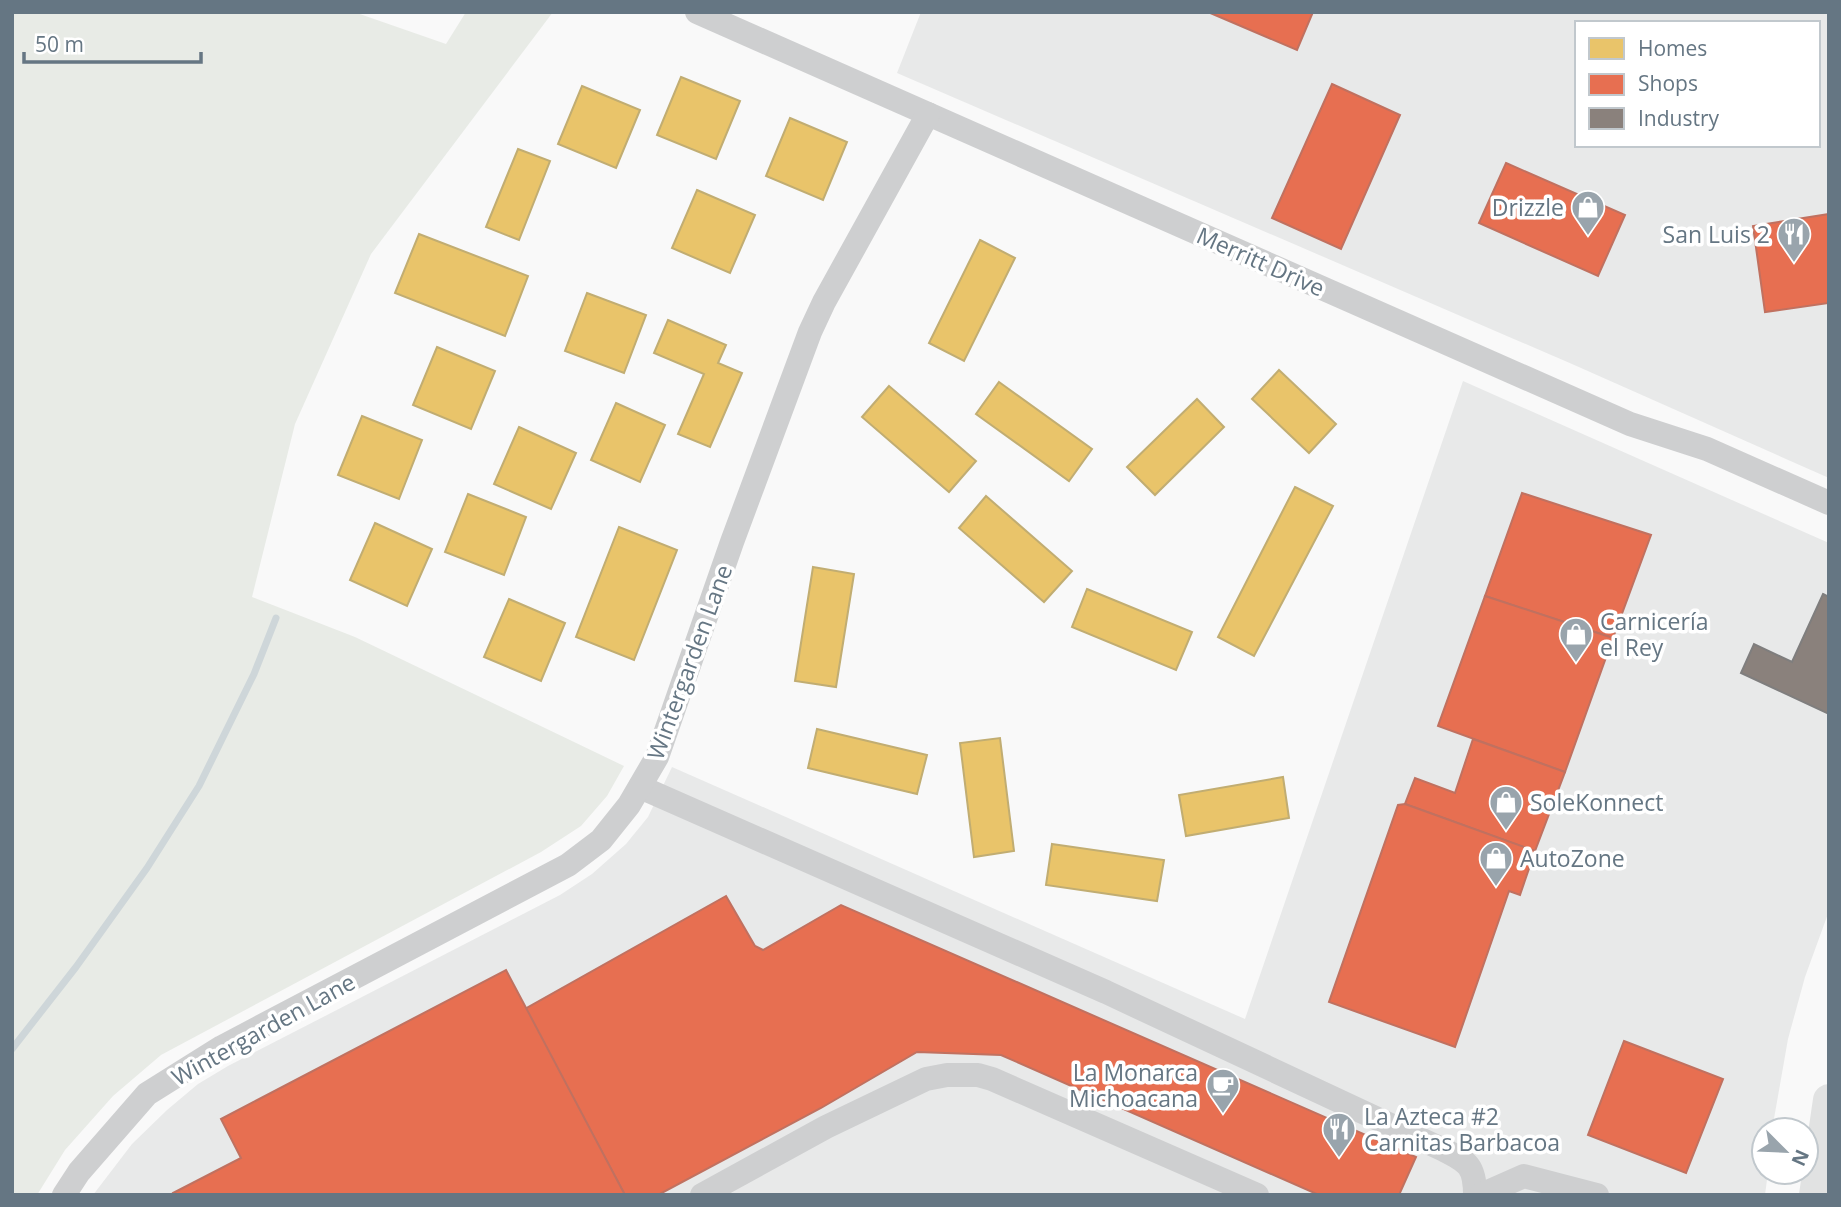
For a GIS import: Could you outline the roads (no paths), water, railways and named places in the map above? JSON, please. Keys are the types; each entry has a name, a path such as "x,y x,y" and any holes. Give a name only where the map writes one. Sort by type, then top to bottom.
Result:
{"main road":[{"path":"1815,1195 1829,1100"}],"street":[{"name":"Merritt Drive","path":"697,12 1630,424 1707,449 1829,503"},
{"name":"Wintergarden Lane","path":"64,1195 79,1172 147,1094 222,1047 568,865 601,840 629,805 656,757 810,332 928,114"},
{"path":"640,787 1106,992 1444,1150 1466,1161 1475,1179 1475,1195"},
{"path":"702,1195 886,1097 926,1079 978,1075 1257,1195"},
{"path":"1481,1195 1524,1176 1597,1195"}],"waterway":[{"path":"12,1049 76,967 147,868 199,786 254,674 276,618"}],"place":[{"name":"Drizzle","path":"1588,237"},
{"name":"San Luis 2","path":"1794,264"},
{"name":"Carnicería el Rey","path":"1576,664"},
{"name":"SoleKonnect","path":"1506,832"},
{"name":"AutoZone","path":"1496,888"},
{"name":"La Monarca Michoacana","path":"1223,1115"},
{"name":"La Azteca #2 Carnitas Barbacoa","path":"1339,1159"}]}
